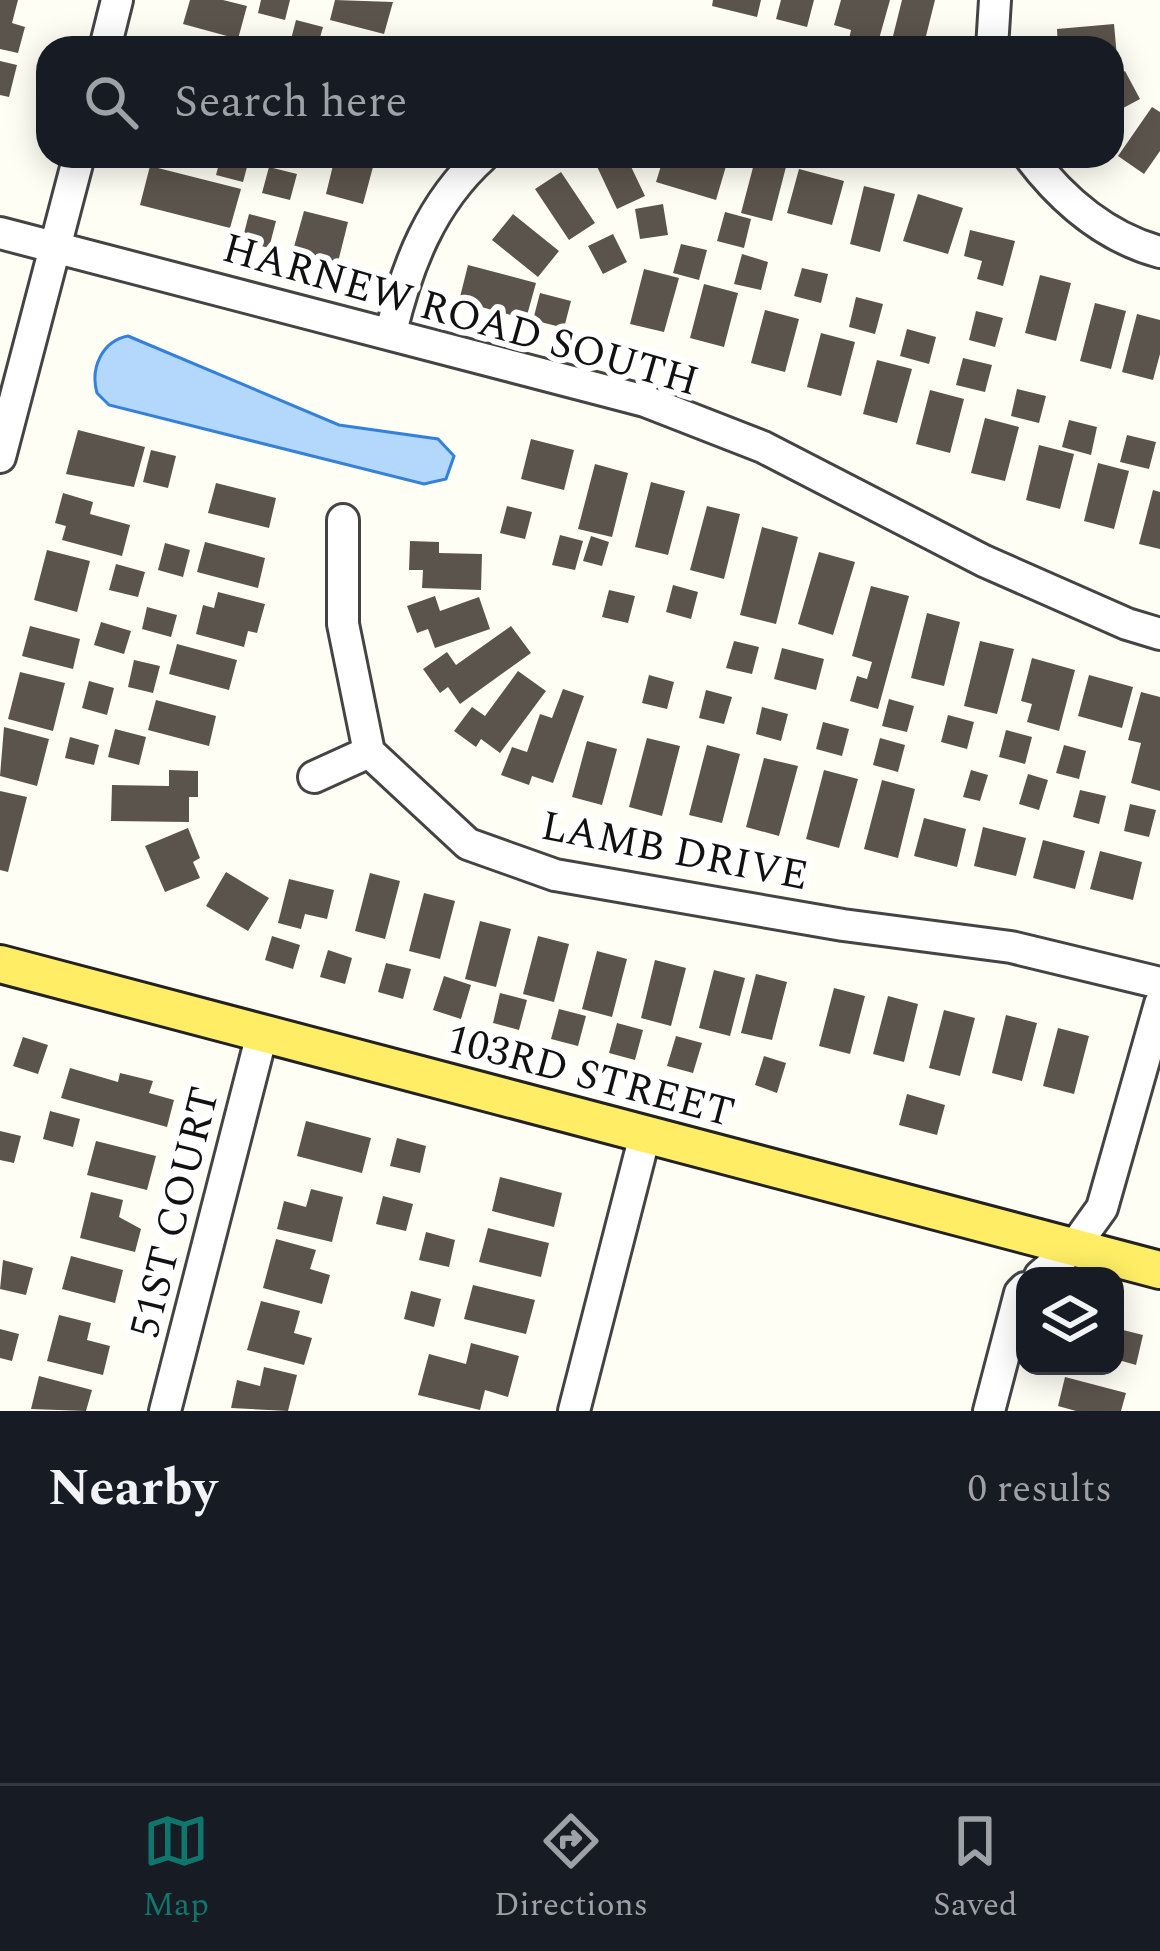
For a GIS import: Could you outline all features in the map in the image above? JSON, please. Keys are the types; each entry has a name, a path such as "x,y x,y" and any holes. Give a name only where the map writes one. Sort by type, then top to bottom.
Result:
{"main road":[{"name":"103RD STREET","path":"0,964 1160,1270"}],"street":[{"path":"108,36 117,0"},
{"path":"992,36 994,0"},
{"path":"0,457 76,168"},
{"path":"391,332 413,258 431,220 451,188 471,168"},
{"path":"1040,168 1081,214 1160,252"},
{"name":"HARNEW ROAD SOUTH","path":"0,233 391,332 665,409 763,447 984,561 1160,634"},
{"path":"314,777 369,752 343,624 343,520"},
{"name":"LAMB DRIVE","path":"369,752 469,844 555,875 843,925 1011,947 1160,983"},
{"path":"1051,1267 1074,1247 1102,1208 1160,1004"},
{"name":"51ST COURT","path":"165,1411 262,1034"},
{"path":"574,1411 645,1135"},
{"path":"988,1411 1016,1308"}],"water":[{"path":"128,336 339,425 438,439 454,456 446,479 424,484 109,405 97,393 97,365 111,344"}],"building":[{"path":"0,0 18,0 12,23 25,27 18,53 0,49"},
{"path":"190,0 247,6 239,36 183,24"},
{"path":"261,0 290,0 285,20 258,13"},
{"path":"335,0 393,2 384,34 330,20"},
{"path":"713,0 761,0 757,17 712,6"},
{"path":"781,0 814,0 807,27 776,19"},
{"path":"841,0 890,0 880,36 850,36 851,30 834,25"},
{"path":"902,0 935,0 926,36 893,36"},
{"path":"296,20 323,27 320,36 292,36"},
{"path":"1114,24 1115,36 1057,36 1057,29"},
{"path":"0,61 17,65 9,97 0,95"},
{"path":"1124,72 1140,99 1124,108"},
{"path":"1152,107 1160,112 1160,151 1144,174 1124,160 1124,147"},
{"path":"149,168 241,189 230,228 140,205"},
{"path":"218,168 247,168 243,182 216,175"},
{"path":"269,168 297,174 290,200 262,193"},
{"path":"332,168 373,168 363,204 326,194"},
{"path":"598,168 632,168 645,196 617,209"},
{"path":"660,168 725,168 716,200 656,182"},
{"path":"753,168 786,168 772,221 741,213"},
{"path":"799,169 844,181 832,225 787,213"},
{"path":"561,172 595,223 569,240 535,189"},
{"path":"864,186 895,194 880,252 850,244"},
{"path":"918,194 963,208 948,254 903,241"},
{"path":"663,204 668,235 640,239 635,209"},
{"path":"304,211 348,222 337,266 292,254"},
{"path":"725,212 751,219 744,248 717,241"},
{"path":"249,214 276,221 269,248 242,241"},
{"path":"513,214 559,251 538,277 492,240"},
{"path":"970,230 1015,241 1003,286 977,279 982,261 964,256"},
{"path":"613,234 627,262 603,274 588,246"},
{"path":"681,244 707,250 699,280 673,273"},
{"path":"742,254 768,262 761,290 734,284"},
{"path":"468,265 536,283 526,319 459,301"},
{"path":"802,268 828,274 821,303 794,296"},
{"path":"644,269 679,278 664,332 630,324"},
{"path":"1040,275 1071,283 1056,341 1025,333"},
{"path":"704,284 738,293 724,347 690,338"},
{"path":"540,293 571,301 564,328 533,320"},
{"path":"856,297 883,304 875,334 849,327"},
{"path":"1095,303 1126,311 1111,369 1080,361"},
{"path":"765,310 799,319 785,372 751,363"},
{"path":"976,311 1003,318 995,347 969,340"},
{"path":"1137,314 1160,320 1160,354 1153,380 1122,372"},
{"path":"907,329 936,337 929,364 900,356"},
{"path":"821,333 855,342 841,396 807,387"},
{"path":"963,358 992,365 985,392 956,385"},
{"path":"877,360 912,369 897,423 863,414"},
{"path":"1017,389 1046,396 1039,423 1011,416"},
{"path":"930,390 964,399 950,453 916,444"},
{"path":"985,418 1019,427 1005,481 971,473"},
{"path":"1069,420 1097,427 1091,455 1062,447"},
{"path":"78,430 145,447 134,487 66,474"},
{"path":"1127,435 1156,442 1149,469 1120,462"},
{"path":"531,439 574,450 564,490 521,479"},
{"path":"1039,445 1074,454 1060,509 1026,500"},
{"path":"151,450 176,456 168,488 143,482"},
{"path":"1098,463 1129,471 1114,529 1084,521"},
{"path":"595,464 628,473 612,537 578,529"},
{"path":"651,482 685,491 668,555 635,547"},
{"path":"216,483 276,498 269,528 208,513"},
{"path":"1153,490 1160,492 1160,549 1139,544"},
{"path":"63,493 93,502 90,514 130,525 122,556 62,540 66,526 55,523"},
{"path":"507,506 532,512 525,539 500,533"},
{"path":"707,506 740,514 724,579 690,570"},
{"path":"762,527 798,537 776,624 740,615"},
{"path":"560,535 583,541 575,570 552,565"},
{"path":"591,536 609,542 602,566 583,561"},
{"path":"410,541 439,542 439,553 482,554 481,590 422,588 423,570 409,570"},
{"path":"205,542 265,558 258,588 197,572"},
{"path":"165,543 190,550 183,577 158,570"},
{"path":"47,550 90,561 77,612 34,600"},
{"path":"819,552 855,562 833,635 798,624"},
{"path":"116,564 145,572 138,597 109,590"},
{"path":"673,585 698,592 691,619 666,612"},
{"path":"871,586 909,596 878,709 850,701 857,676 867,679 872,662 852,656"},
{"path":"609,590 635,596 628,623 602,617"},
{"path":"218,592 265,604 257,633 248,631 244,647 196,634 203,605 214,608"},
{"path":"435,596 440,611 479,597 490,629 435,648 428,629 417,633 407,606"},
{"path":"147,607 177,615 171,637 142,629"},
{"path":"927,613 960,622 944,686 911,678"},
{"path":"101,622 131,631 124,654 94,645"},
{"path":"30,626 80,639 73,669 22,656"},
{"path":"511,626 531,653 460,704 448,687 440,693 423,669 447,652 456,665"},
{"path":"734,641 759,647 752,674 726,668"},
{"path":"980,641 1014,649 997,714 964,706"},
{"path":"177,644 237,660 229,690 169,674"},
{"path":"782,648 824,659 816,690 774,679"},
{"path":"1032,658 1075,670 1059,731 1027,722 1032,704 1021,701"},
{"path":"134,660 160,666 153,693 128,687"},
{"path":"518,671 546,691 500,753 481,739 476,747 454,731 472,707 485,716"},
{"path":"20,672 65,683 53,731 8,719"},
{"path":"649,675 674,682 667,709 642,703"},
{"path":"1089,675 1133,687 1122,728 1078,716"},
{"path":"89,681 114,688 107,715 82,708"},
{"path":"563,689 584,696 553,783 532,776 529,785 501,775 512,747 527,752 540,714 552,718"},
{"path":"706,690 732,697 724,724 699,718"},
{"path":"1141,692 1160,697 1160,791 1131,783 1141,743 1128,740"},
{"path":"889,699 914,706 907,732 882,726"},
{"path":"156,700 216,716 209,746 148,730"},
{"path":"762,707 788,714 781,741 756,734"},
{"path":"948,715 974,722 967,749 941,742"},
{"path":"823,722 849,729 842,756 816,749"},
{"path":"4,727 49,739 37,786 0,776"},
{"path":"115,729 146,737 139,765 108,757"},
{"path":"1006,730 1032,737 1025,764 999,757"},
{"path":"70,737 99,745 94,765 65,758"},
{"path":"647,738 680,746 662,816 629,807"},
{"path":"880,738 905,745 898,772 873,765"},
{"path":"587,741 617,749 602,805 572,797"},
{"path":"707,745 740,754 722,823 689,815"},
{"path":"1064,745 1086,751 1079,779 1056,773"},
{"path":"764,758 798,766 779,836 746,827"},
{"path":"169,770 198,771 198,797 189,797 189,822 111,821 112,785 169,786"},
{"path":"824,770 858,779 839,848 806,839"},
{"path":"971,770 988,775 980,801 963,797"},
{"path":"1028,774 1048,780 1039,810 1019,804"},
{"path":"882,780 915,789 898,858 864,849"},
{"path":"1080,790 1106,796 1099,824 1073,817"},
{"path":"0,791 27,797 8,872 0,870"},
{"path":"1130,804 1156,810 1149,837 1124,831"},
{"path":"924,818 966,829 957,867 914,856"},
{"path":"983,827 1026,838 1016,876 974,866"},
{"path":"188,828 200,858 193,862 200,878 165,892 145,846"},
{"path":"1043,840 1085,851 1075,889 1033,878"},
{"path":"1100,851 1142,862 1133,900 1090,889"},
{"path":"226,872 269,898 248,931 206,906"},
{"path":"370,873 400,881 385,939 355,931"},
{"path":"289,879 334,890 327,919 305,914 301,929 278,923"},
{"path":"424,893 455,901 440,959 409,951"},
{"path":"480,921 511,929 496,987 465,979"},
{"path":"272,936 300,945 293,969 265,960"},
{"path":"538,936 569,944 554,1002 523,994"},
{"path":"328,950 352,958 345,984 320,977"},
{"path":"597,951 627,959 612,1017 582,1009"},
{"path":"655,960 686,968 671,1026 641,1018"},
{"path":"386,963 411,969 403,999 378,992"},
{"path":"714,970 745,978 730,1036 699,1028"},
{"path":"756,974 787,982 772,1040 741,1033"},
{"path":"444,976 471,985 461,1019 433,1010"},
{"path":"834,988 865,996 850,1054 819,1046"},
{"path":"500,993 527,1000 519,1030 493,1023"},
{"path":"888,996 918,1004 904,1062 873,1054"},
{"path":"559,1009 586,1016 578,1046 551,1039"},
{"path":"944,1010 975,1018 960,1076 929,1068"},
{"path":"1006,1015 1037,1023 1022,1081 992,1073"},
{"path":"617,1023 643,1030 635,1060 609,1053"},
{"path":"1058,1028 1089,1036 1074,1094 1043,1086"},
{"path":"676,1036 702,1043 693,1073 667,1066"},
{"path":"23,1037 48,1045 38,1074 13,1066"},
{"path":"764,1056 786,1063 777,1093 755,1085"},
{"path":"70,1068 118,1082 120,1073 153,1081 149,1093 174,1100 167,1127 61,1098"},
{"path":"907,1094 945,1105 937,1135 899,1125"},
{"path":"50,1111 80,1119 73,1147 43,1139"},
{"path":"306,1121 371,1138 362,1173 297,1156"},
{"path":"0,1131 21,1136 14,1163 0,1160"},
{"path":"397,1138 426,1146 420,1173 390,1166"},
{"path":"96,1141 156,1156 147,1190 87,1175"},
{"path":"500,1177 562,1193 554,1227 492,1211"},
{"path":"311,1189 343,1197 332,1242 277,1229 284,1201 306,1207"},
{"path":"91,1192 123,1200 119,1217 141,1229 135,1252 80,1238"},
{"path":"383,1196 413,1204 406,1231 376,1224"},
{"path":"488,1228 549,1243 541,1277 479,1262"},
{"path":"426,1232 455,1240 449,1267 419,1260"},
{"path":"276,1239 316,1250 310,1269 330,1275 322,1304 263,1288"},
{"path":"71,1256 123,1270 115,1303 62,1289"},
{"path":"3,1260 33,1268 26,1295 0,1289"},
{"path":"473,1285 535,1300 526,1334 464,1319"},
{"path":"411,1291 441,1299 434,1327 404,1319"},
{"path":"261,1301 300,1311 294,1333 312,1338 304,1365 247,1350"},
{"path":"59,1315 91,1323 87,1340 110,1346 103,1375 47,1361"},
{"path":"0,1329 19,1334 12,1361 0,1358"},
{"path":"1124,1330 1143,1335 1136,1365 1124,1362"},
{"path":"471,1343 519,1356 508,1397 485,1390 480,1410 418,1395 429,1354 466,1364"},
{"path":"264,1367 297,1375 288,1411 231,1408 237,1380 260,1386"},
{"path":"39,1376 92,1390 86,1411 31,1409"},
{"path":"1065,1377 1126,1393 1121,1411 1058,1406"}]}
